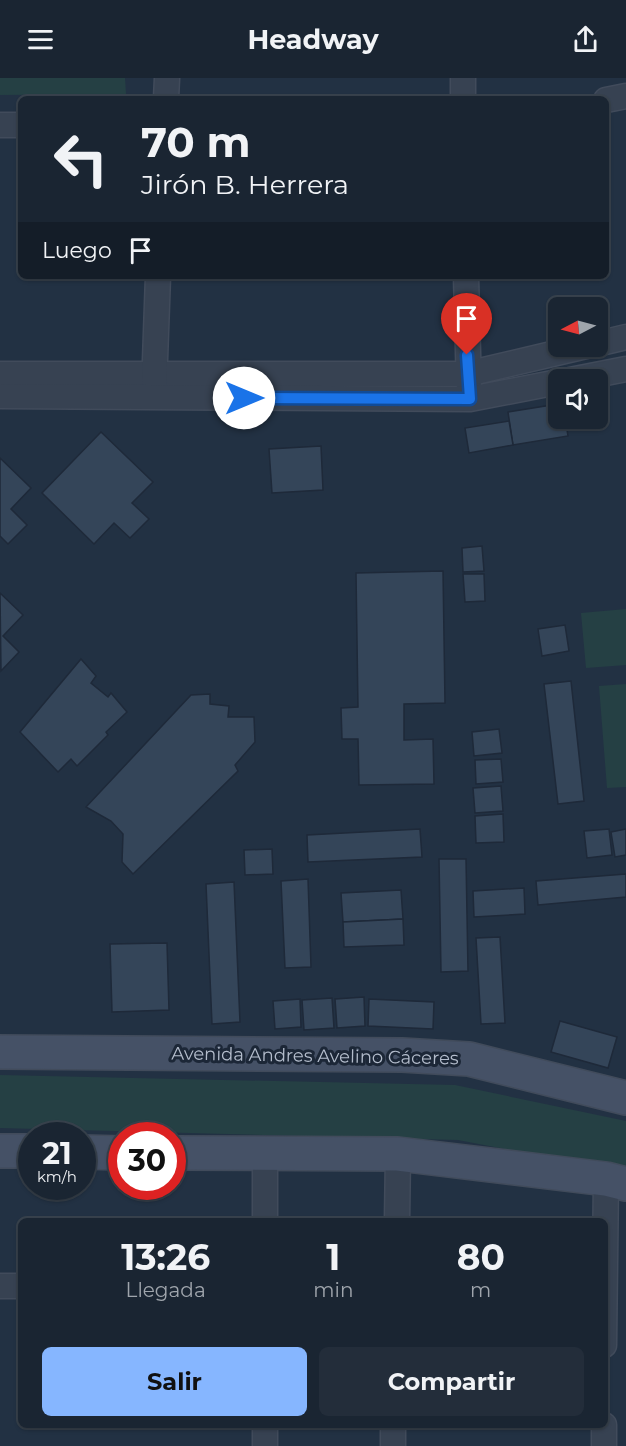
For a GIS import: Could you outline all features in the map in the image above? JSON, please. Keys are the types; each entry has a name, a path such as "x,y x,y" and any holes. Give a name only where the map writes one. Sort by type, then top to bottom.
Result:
{"main road":[{"name":"Avenida Andres Avelino Cáceres","path":"0,1052 402,1055 469,1059 626,1098"},
{"path":"0,1151 18,1151"},
{"path":"186,1153 398,1154 616,1182"}],"street":[{"path":"165,96 167,78"},
{"path":"463,78 463,96"},
{"path":"609,99 626,96"},
{"path":"0,124 18,125"},
{"path":"154,386 158,279"},
{"path":"466,279 470,399"},
{"path":"608,341 626,337"},
{"path":"0,396 154,386 468,374 548,355"},
{"path":"608,373 626,369"},
{"path":"0,374 154,386 470,399 548,384"},
{"path":"265,1154 265,1218"},
{"path":"397,1218 398,1154"},
{"path":"608,1291 616,1182"},
{"path":"0,1286 18,1286"},
{"path":"265,1428 265,1446"},
{"path":"393,1428 393,1446"},
{"path":"604,1428 604,1446"}],"green space":[{"path":"0,78 125,78 126,94 0,95"},
{"path":"626,609 626,665 586,668 581,613"},
{"path":"626,684 626,787 607,788 599,686"},
{"path":"0,1075 455,1085 626,1121 626,1172 458,1140 186,1133 186,1122 108,1122 108,1131 96,1131 96,1122 18,1122 18,1128 0,1128"}],"building":[{"path":"548,406 548,429 567,429 568,436 513,445 508,412"},
{"path":"509,421 513,445 469,453 465,428"},
{"path":"101,432 153,482 132,503 149,519 130,538 114,523 94,544 42,493"},
{"path":"321,446 323,490 272,493 269,449"},
{"path":"0,458 31,488 11,509 27,525 8,544 0,536"},
{"path":"482,546 484,571 463,572 462,548"},
{"path":"443,571 445,703 404,704 404,740 433,739 434,784 359,785 358,739 342,739 341,708 358,707 356,573"},
{"path":"463,574 484,574 485,601 465,602"},
{"path":"0,593 23,615 3,636 19,652 1,671"},
{"path":"565,625 569,651 542,656 538,629"},
{"path":"81,659 96,676 91,683 108,697 111,693 127,712 106,732 108,735 77,766 71,759 58,772 20,732"},
{"path":"571,681 584,801 558,804 544,684"},
{"path":"210,694 210,704 229,706 228,717 254,717 255,742 235,765 238,771 133,874 122,862 123,834 111,821 86,807 191,695"},
{"path":"499,729 502,753 474,756 472,732"},
{"path":"501,759 503,782 476,784 475,760"},
{"path":"501,786 503,811 475,813 473,788"},
{"path":"503,814 504,842 476,843 475,816"},
{"path":"420,829 422,857 308,862 307,835"},
{"path":"609,829 612,855 587,858 584,831"},
{"path":"626,829 626,855 615,857 611,832"},
{"path":"272,849 273,874 245,875 244,850"},
{"path":"439,859 466,859 468,971 441,972"},
{"path":"626,874 626,897 538,905 536,881"},
{"path":"308,879 311,967 285,968 281,881"},
{"path":"234,882 240,1022 212,1024 206,884"},
{"path":"524,888 525,914 474,917 473,891"},
{"path":"401,890 403,919 343,922 341,893"},
{"path":"403,919 404,945 344,947 343,922"},
{"path":"500,937 505,1023 481,1024 476,938"},
{"path":"167,943 169,1010 112,1012 110,944"},
{"path":"364,997 365,1026 337,1028 335,999"},
{"path":"332,998 334,1028 304,1030 302,1000"},
{"path":"300,999 301,1027 275,1029 273,1001"},
{"path":"369,999 434,1002 433,1029 368,1026"},
{"path":"560,1021 617,1037 608,1068 551,1052"}],"route":[{"path":"244,398 470,399 467,355"}]}
